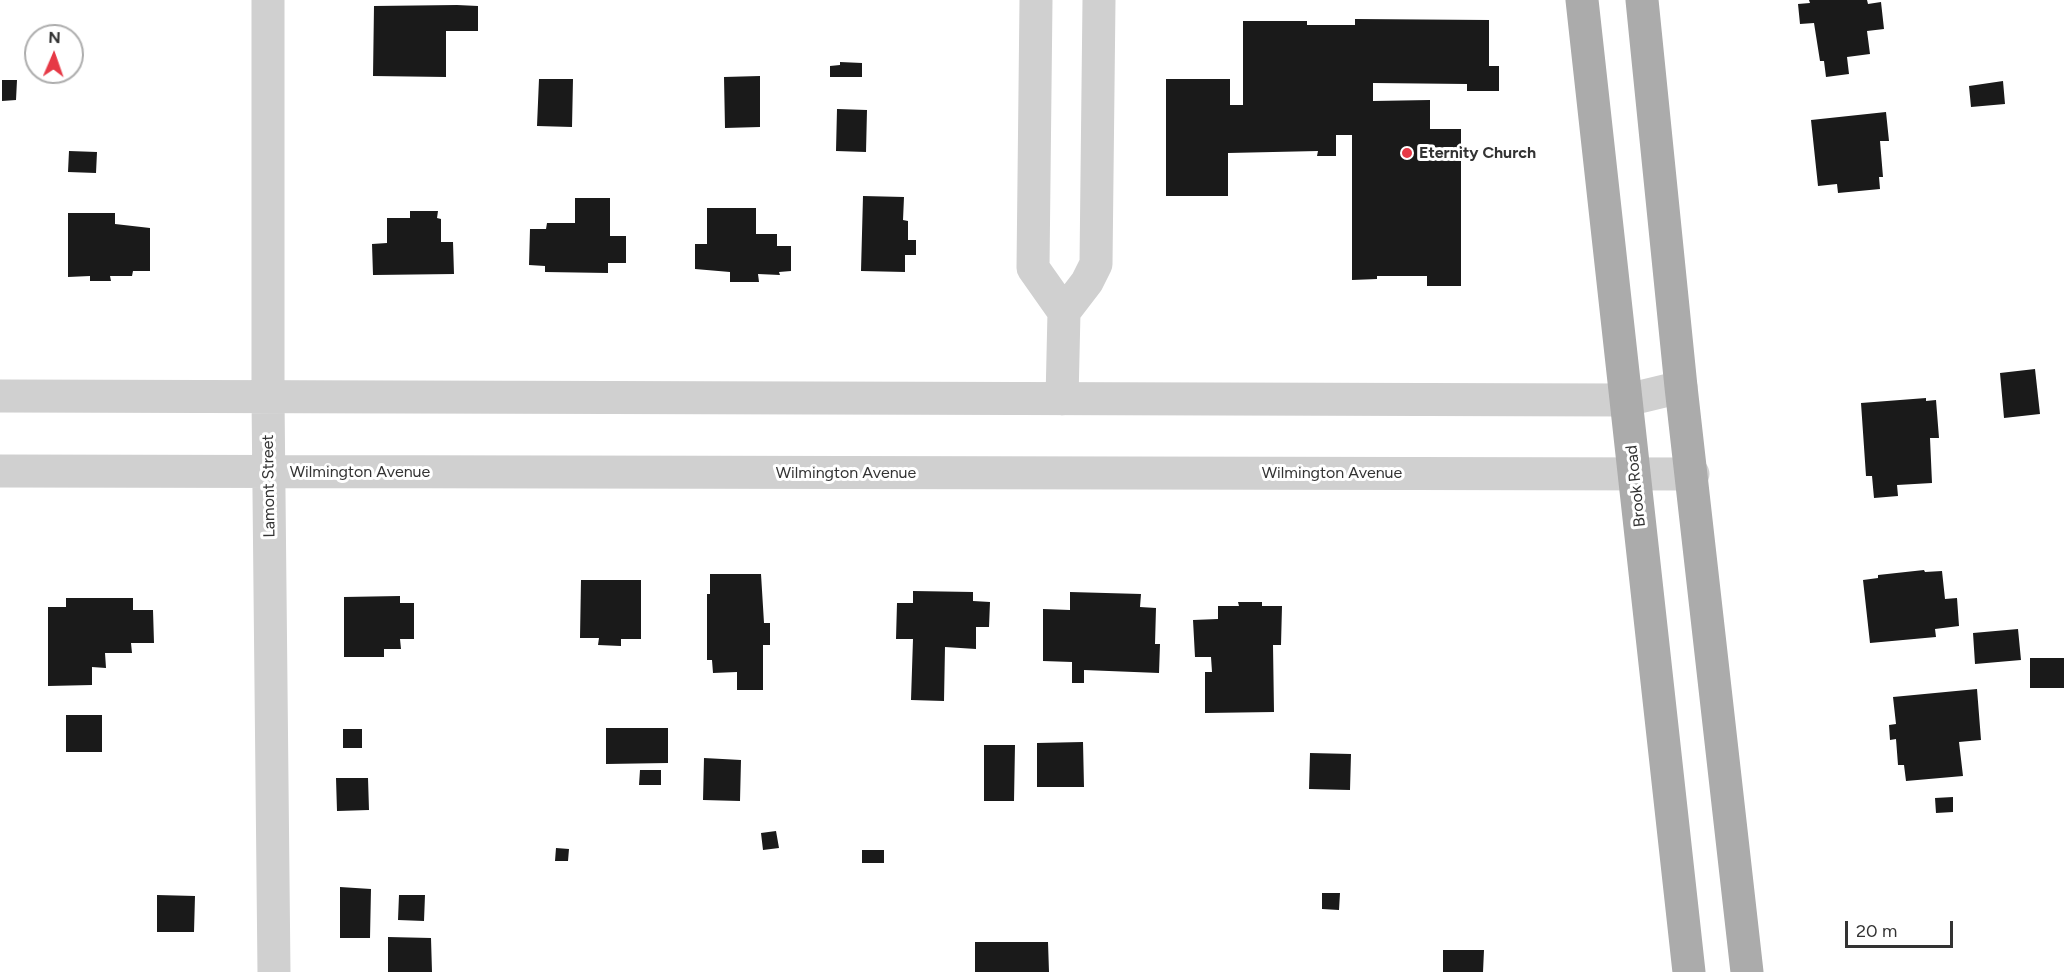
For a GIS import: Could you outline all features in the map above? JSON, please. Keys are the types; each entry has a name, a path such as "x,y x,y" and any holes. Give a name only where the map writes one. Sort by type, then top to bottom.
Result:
{"main road":[{"name":"Brook Road","path":"1582,0 1689,972"},
{"path":"1642,0 1681,387 1693,474 1747,972"}],"street":[{"name":"Lamont Street","path":"268,0 268,398 273,972"},
{"path":"1036,0 1033,268 1064,312"},
{"path":"1062,399 1064,312 1087,282 1096,264 1099,0"},
{"path":"0,396 1627,400 1681,387"},
{"name":"Wilmington Avenue","path":"0,471 1693,474"}],"building":[{"path":"1809,0 1867,0 1868,4 1881,2 1884,29 1867,31 1870,54 1847,57 1849,74 1826,77 1824,61 1820,61 1814,23 1800,24 1798,4 1810,3"},
{"path":"374,6 478,6 478,31 446,31 446,77 373,76"},
{"name":"Eternity Church","path":"1355,19 1489,20 1489,66 1499,66 1499,91 1467,91 1467,84 1373,83 1373,101 1430,100 1430,129 1461,129 1461,286 1427,286 1427,276 1377,276 1377,279 1352,280 1352,135 1336,135 1336,156 1317,156 1318,151 1228,153 1228,196 1166,196 1166,79 1230,79 1230,105 1243,105 1243,21 1307,21 1307,25 1355,25"},
{"path":"840,62 862,63 862,77 830,77 830,66 840,65"},
{"path":"760,76 760,127 725,128 724,77"},
{"path":"539,79 573,79 572,127 537,126"},
{"path":"2,80 17,80 16,100 2,101"},
{"path":"2003,81 2005,104 1971,107 1969,86"},
{"path":"837,109 867,110 866,152 836,151"},
{"path":"1886,112 1889,141 1880,141 1883,177 1879,177 1880,189 1838,193 1837,184 1818,186 1811,120"},
{"path":"69,151 97,152 96,173 68,172"},
{"path":"863,196 904,197 903,220 908,221 908,240 916,240 916,255 905,255 905,272 861,271"},
{"path":"575,198 610,198 610,236 626,236 626,263 608,263 608,273 545,272 545,266 529,265 530,229 546,229 547,223 575,223"},
{"path":"707,208 756,208 756,234 777,234 777,246 791,246 791,271 779,272 780,275 758,274 759,282 730,282 730,272 695,269 695,244 707,244"},
{"path":"410,211 438,211 437,218 441,219 441,242 453,242 454,274 373,275 372,244 387,243 387,218 410,218"},
{"path":"68,213 115,213 115,224 150,228 150,271 133,271 132,276 110,276 111,281 90,281 90,276 68,277"},
{"path":"2035,369 2040,414 2004,418 2000,373"},
{"path":"1926,398 1926,401 1936,400 1939,438 1930,438 1932,483 1897,485 1898,496 1874,498 1872,476 1866,476 1861,403"},
{"path":"1924,570 1925,572 1942,571 1945,599 1957,598 1959,626 1935,629 1936,637 1870,643 1863,580 1878,578 1878,575"},
{"path":"710,574 761,574 764,623 770,623 770,645 763,645 763,690 737,690 737,672 713,673 712,660 707,660 707,594 710,594"},
{"path":"581,580 641,580 641,639 621,639 621,646 598,645 599,638 580,638"},
{"path":"913,591 973,592 973,601 990,602 989,627 976,627 976,649 945,647 944,701 911,700 913,639 896,639 897,603 913,603"},
{"path":"1070,592 1141,594 1140,607 1156,608 1155,644 1160,644 1159,673 1084,670 1084,683 1072,683 1072,662 1043,661 1043,609 1070,610"},
{"path":"400,596 400,603 414,603 414,639 400,639 401,649 384,649 384,657 344,657 344,597"},
{"path":"66,598 133,598 133,610 153,610 154,643 131,643 132,653 105,653 106,668 92,667 92,685 48,686 48,607 66,607"},
{"path":"1238,602 1262,602 1262,606 1282,606 1281,645 1273,645 1274,712 1205,713 1205,672 1212,672 1211,657 1195,657 1193,620 1218,619 1218,606 1239,606"},
{"path":"2018,629 2021,660 1975,664 1973,633"},
{"path":"2030,658 2064,658 2064,688 2030,688"},
{"path":"1977,689 1981,740 1959,742 1963,776 1906,781 1904,765 1898,765 1896,739 1890,740 1889,725 1896,724 1893,697"},
{"path":"66,715 102,715 102,752 66,752"},
{"path":"606,728 668,728 668,763 606,764"},
{"path":"343,729 362,729 362,748 343,748"},
{"path":"1083,742 1084,787 1037,787 1037,743"},
{"path":"984,745 1015,745 1014,801 984,801"},
{"path":"1310,753 1351,754 1350,790 1309,789"},
{"path":"704,758 741,760 740,801 703,800"},
{"path":"640,770 661,770 661,785 639,785"},
{"path":"336,778 368,778 369,810 337,811"},
{"path":"1953,797 1953,812 1936,813 1935,798"},
{"path":"776,831 779,848 763,850 761,833"},
{"path":"556,848 569,849 568,861 555,861"},
{"path":"862,850 884,850 884,863 862,863"},
{"path":"340,887 371,889 370,938 340,938"},
{"path":"1322,893 1340,893 1339,910 1322,909"},
{"path":"157,895 195,896 194,932 157,932"},
{"path":"399,895 425,895 424,921 398,920"},
{"path":"388,937 431,938 432,972 388,972"},
{"path":"975,942 1048,942 1049,972 975,972"},
{"path":"1443,950 1484,950 1483,972 1443,972"}],"place":[{"name":"Eternity Church","path":"1407,153"}]}
